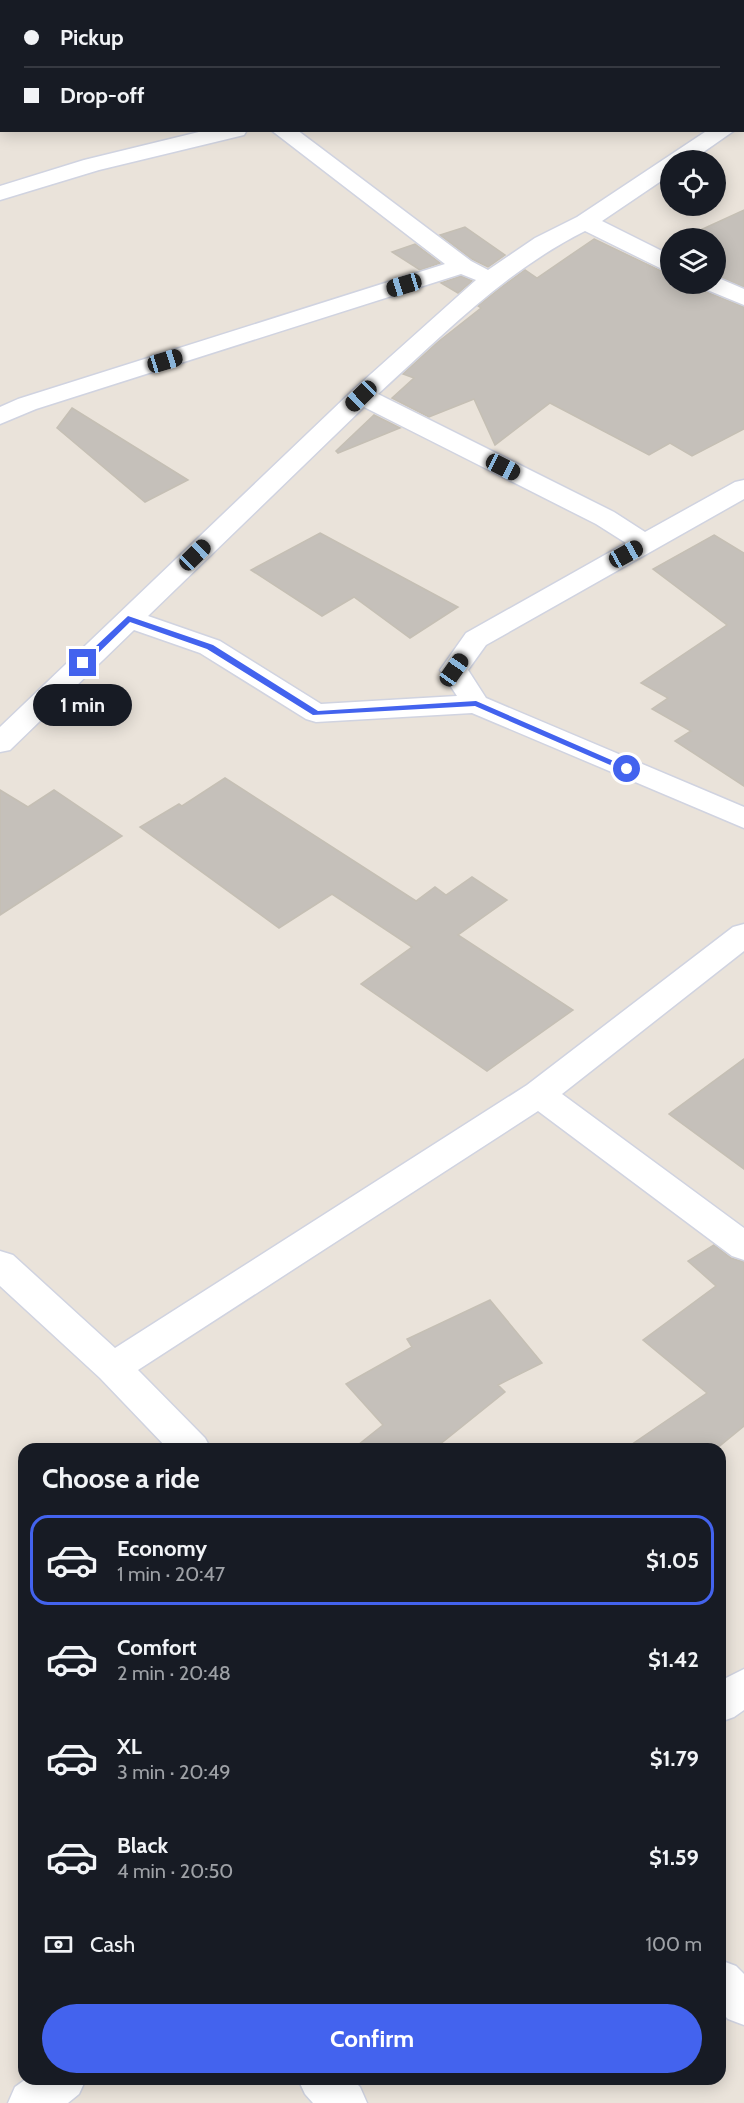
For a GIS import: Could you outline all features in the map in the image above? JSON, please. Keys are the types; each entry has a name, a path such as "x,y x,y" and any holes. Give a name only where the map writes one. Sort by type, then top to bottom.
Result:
{"street":[{"path":"0,193 92,165 228,132"},
{"path":"285,132 463,266 491,279"},
{"path":"693,150 721,132"},
{"path":"0,743 361,396 491,279 543,243 585,222 660,172"},
{"path":"585,222 660,259"},
{"path":"0,416 27,404 463,266"},
{"path":"726,290 744,298"},
{"path":"361,396 605,518 645,544"},
{"path":"476,704 454,670 476,639 744,488"},
{"path":"128,618 210,647 316,713 476,704 744,818"},
{"path":"113,1368 539,1094 744,935"},
{"path":"539,1094 744,1247"},
{"path":"0,1265 113,1368 186,1443"},
{"path":"726,1700 744,1687"},
{"path":"726,1987 744,2004"},
{"path":"31,2103 55,2085"},
{"path":"327,2085 344,2103"}],"building":[{"path":"744,210 744,287 726,279 726,228 705,228"},
{"path":"465,227 505,255 488,267 472,259 440,235"},
{"path":"594,239 660,271 660,294 712,294 744,307 744,429 692,456 670,443 649,455 550,403 495,445 474,399 429,417 392,398 414,378 403,374 438,342 481,308 478,306 525,270 537,278"},
{"path":"415,244 440,263 420,270 392,252"},
{"path":"461,276 472,281 458,293 441,283"},
{"path":"72,408 188,480 145,502 57,428"},
{"path":"374,415 400,428 338,453 336,451"},
{"path":"320,533 458,607 410,638 354,597 322,616 251,570"},
{"path":"714,535 744,553 744,786 675,741 691,731 652,709 668,698 641,683 727,625 653,569"},
{"path":"225,778 416,901 435,887 446,895 472,877 507,900 458,935 573,1010 487,1071 361,984 412,947 332,894 279,928 140,827 179,804 182,806"},
{"path":"0,790 28,807 54,790 122,836 0,915"},
{"path":"744,1059 744,1169 669,1114"},
{"path":"714,1245 731,1258 744,1262 744,1426 723,1443 634,1443 707,1393 643,1340 716,1286 688,1261"},
{"path":"490,1300 542,1363 498,1385 505,1392 441,1443 360,1443 383,1425 346,1384 412,1347 407,1339"}],"route":[{"path":"83,663 128,618 210,647 316,713 476,704 627,769"}]}
